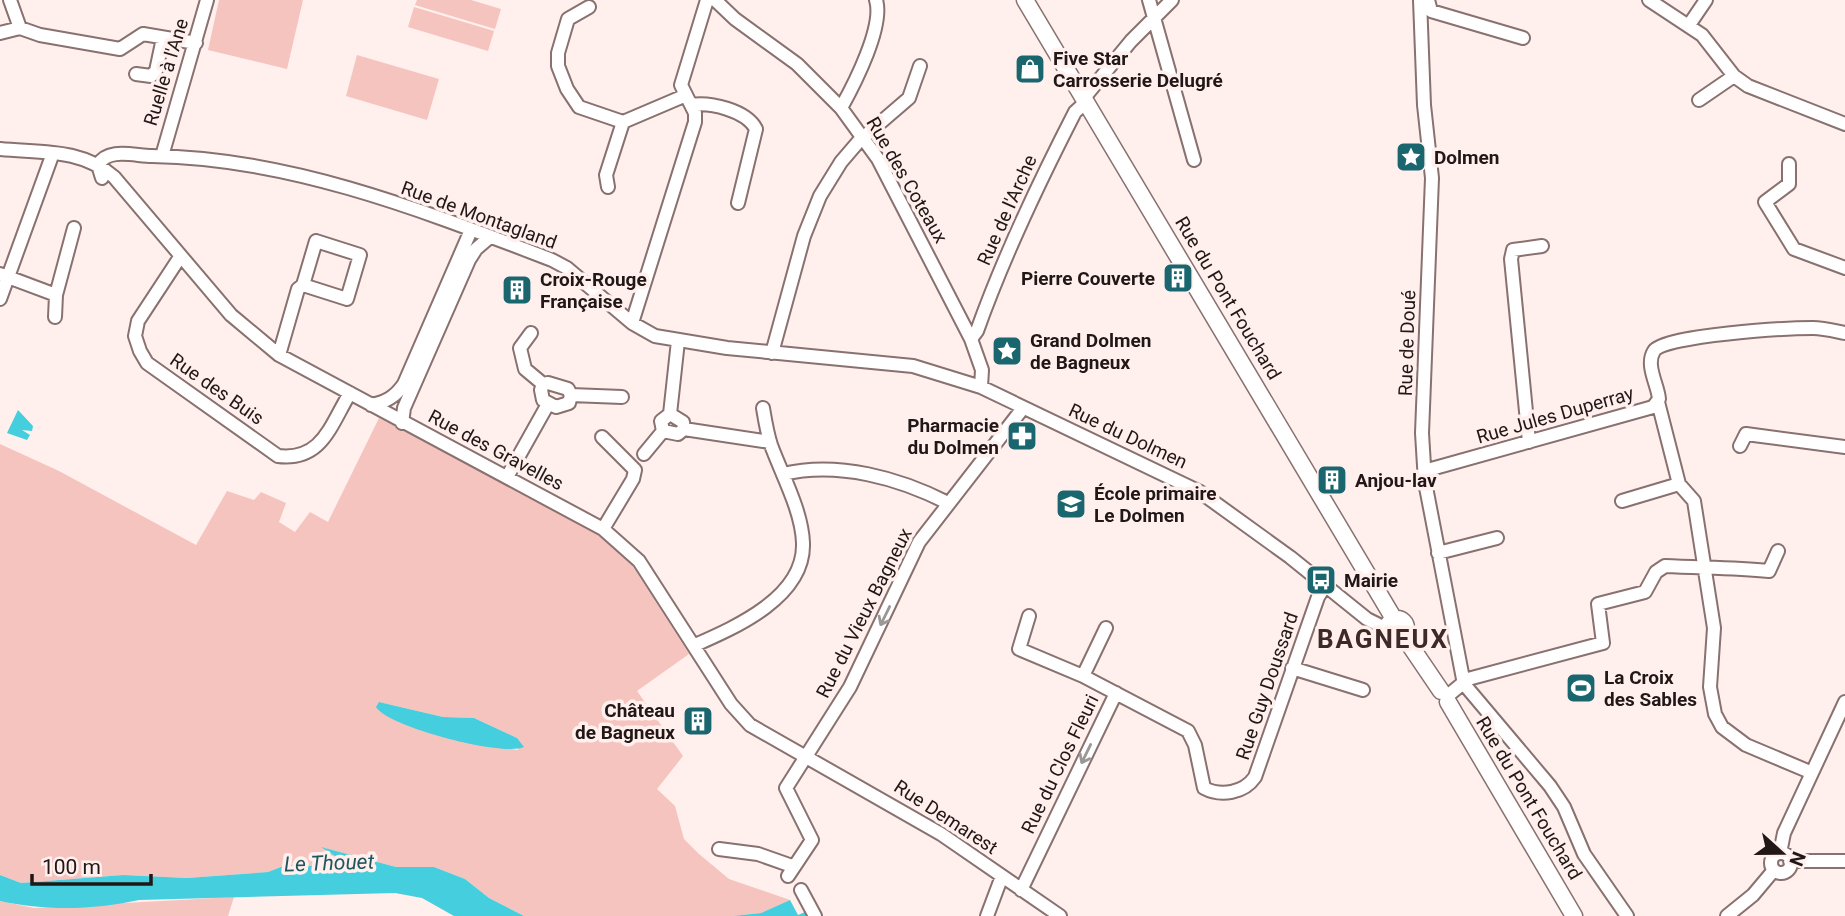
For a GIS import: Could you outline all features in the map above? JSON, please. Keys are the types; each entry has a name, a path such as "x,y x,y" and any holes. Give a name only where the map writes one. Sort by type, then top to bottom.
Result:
{"main road":[{"name":"Rue du Pont Fouchard","path":"1025,0 1395,628 1451,692 1574,916"}],"street":[{"path":"10,0 20,28"},
{"name":"Ruelle à l'Ane","path":"156,156 196,43 207,0"},
{"path":"632,323 695,122 681,85 707,0"},
{"path":"841,108 876,29 879,9 876,0"},
{"path":"1149,0 1194,160"},
{"name":"Rue de l'Arche","path":"971,339 977,331 1022,218 1075,112 1154,16 1172,0"},
{"name":"Rue de Doué","path":"1420,0 1424,105 1432,178 1423,427 1424,471 1438,552 1451,692 1550,786 1627,916"},
{"path":"1428,0 1431,11 1523,38"},
{"path":"1649,0 1689,25 1712,44 1734,76 1748,86 1845,124"},
{"path":"1689,25 1706,0"},
{"path":"701,25 717,3"},
{"name":"Rue des Coteaux","path":"717,3 797,64 841,108 878,159 971,339 982,370 981,387"},
{"path":"589,7 568,19 558,53 558,66 567,89 579,107 623,122 688,101 707,103 751,120 756,129 738,203"},
{"path":"0,33 20,28 40,35 120,49 143,34 196,43"},
{"path":"136,74 151,76 156,71 163,38"},
{"path":"772,353 800,247 820,196 841,162 863,138 909,98 920,66"},
{"path":"1699,100 1734,76"},
{"path":"608,187 606,174 623,122"},
{"path":"0,149 72,154 101,169"},
{"path":"0,299 4,275 53,153"},
{"name":"Rue de Montagland","path":"101,169 113,154 225,162 302,175 480,234 567,268 632,323 654,336 772,353 913,366 981,387"},
{"path":"1788,164 1789,184 1765,202 1794,249 1845,268"},
{"name":"Rue des Gravelles","path":"101,169 230,315 279,355 603,529 639,561 743,718 758,730 808,756"},
{"path":"55,317 56,295 74,228"},
{"path":"398,420 480,234"},
{"path":"371,405 382,403 398,394 480,234"},
{"path":"279,355 298,289 303,285 316,241 360,255 347,299 303,285"},
{"path":"1529,442 1511,259 1513,250 1542,246"},
{"name":"Rue des Buis","path":"180,257 138,321 135,336 147,363 278,456 303,456 319,445 350,393"},
{"path":"4,275 56,295"},
{"path":"620,313 641,294"},
{"name":"Rue Jules Duperray","path":"1424,471 1650,409 1658,402 1651,358 1655,350 1662,345 1711,334 1814,327 1845,333"},
{"path":"531,333 520,348 526,369 543,384 568,389 571,395"},
{"path":"644,454 663,430 662,421 670,414 678,341"},
{"path":"398,420 404,384"},
{"path":"543,384 541,390 548,404"},
{"name":"Rue du Dolmen","path":"981,387 1200,492 1326,584 1367,619 1395,628"},
{"path":"571,395 622,397"},
{"path":"548,404 562,406 571,395"},
{"path":"1006,400 1005,413 1009,423"},
{"path":"1658,402 1679,484 1694,501 1714,628 1710,687 1715,714 1722,727 1746,745 1810,772"},
{"path":"507,477 548,404"},
{"path":"695,645 748,619 783,592 802,555 803,542 783,474 770,442 763,408"},
{"name":"Rue du Vieux Bagneux","path":"719,849 758,854 790,871 812,840 786,788 850,687 919,542 1023,408"},
{"path":"670,414 683,422 684,429"},
{"path":"663,430 678,434 684,429 770,442"},
{"path":"1740,446 1746,434 1845,447"},
{"path":"602,437 635,470 633,479 603,529"},
{"path":"783,474 842,470 895,481 944,508"},
{"path":"1622,502 1679,484"},
{"path":"1438,552 1497,538"},
{"path":"1451,692 1468,679 1603,643 1598,604 1645,592 1656,572 1665,566 1769,571 1778,551"},
{"name":"Rue Guy Doussard","path":"1029,616 1020,649 1083,676 1181,725 1192,738 1204,788 1212,792 1233,792 1246,787 1255,777 1326,584"},
{"path":"1083,676 1106,628"},
{"path":"1293,668 1363,690"},
{"name":"Rue du Clos Fleuri","path":"1021,890 1116,693"},
{"path":"1785,857 1784,833 1810,772 1845,702"},
{"name":"Rue Demarest","path":"808,756 941,834 1055,915"},
{"path":"1727,916 1753,895 1774,870 1772,858 1845,861"},
{"path":"986,916 1002,876"},
{"path":"801,890 814,916"}],"shaded area":[{"path":"219,0 303,0 287,69 208,50"},
{"path":"417,0 471,0 501,9 495,29 415,5"},
{"path":"414,7 494,31 488,51 408,27"},
{"path":"357,55 439,79 427,120 346,96"},
{"path":"379,418 590,527 632,565 689,654 637,691 683,756 657,789 675,806 684,839 699,854 729,879 790,900 761,913 733,916 524,916 489,898 465,879 434,867 396,867 324,848 354,867 286,865 268,872 187,878 123,875 21,883 0,875 0,444 59,471 196,545 227,491 254,500 261,492 286,503 279,522 295,532 310,512 328,522","holes":["379,702 443,717 474,718 517,738 518,750 463,741 440,734"]},
{"path":"234,897 228,916 0,916 0,901 34,908"}],"water":[{"path":"18,410 33,426 32,431 22,430 30,435 27,440 7,433"},
{"path":"379,702 443,717 474,718 517,738 524,747 494,748 423,731 385,715 376,707"},
{"path":"321,847 396,867 434,867 465,879 489,898 524,916 454,916 422,898 395,893 139,900 105,906 69,908 0,901 0,875 21,883 123,875 187,878 268,872 286,865 352,867"},
{"path":"790,900 798,915 805,912 810,916 733,916 761,913"}],"place":[{"name":"Five Star Carrosserie Delugré","path":"1030,69"},
{"name":"Dolmen","path":"1411,157"},
{"name":"Pierre Couverte","path":"1178,278"},
{"name":"Croix-Rouge Française","path":"517,290"},
{"name":"Grand Dolmen de Bagneux","path":"1007,351"},
{"name":"Pharmacie du Dolmen","path":"1022,436"},
{"name":"Anjou-lav","path":"1332,480"},
{"name":"École primaire Le Dolmen","path":"1071,504"},
{"name":"Mairie","path":"1321,580"},
{"name":"La Croix des Sables","path":"1581,688"},
{"name":"Château de Bagneux","path":"698,721"}],"district":[{"name":"BAGNEUX","path":"1383,639"}],"water label":[{"name":"Le Thouet","path":"329,863"}]}
